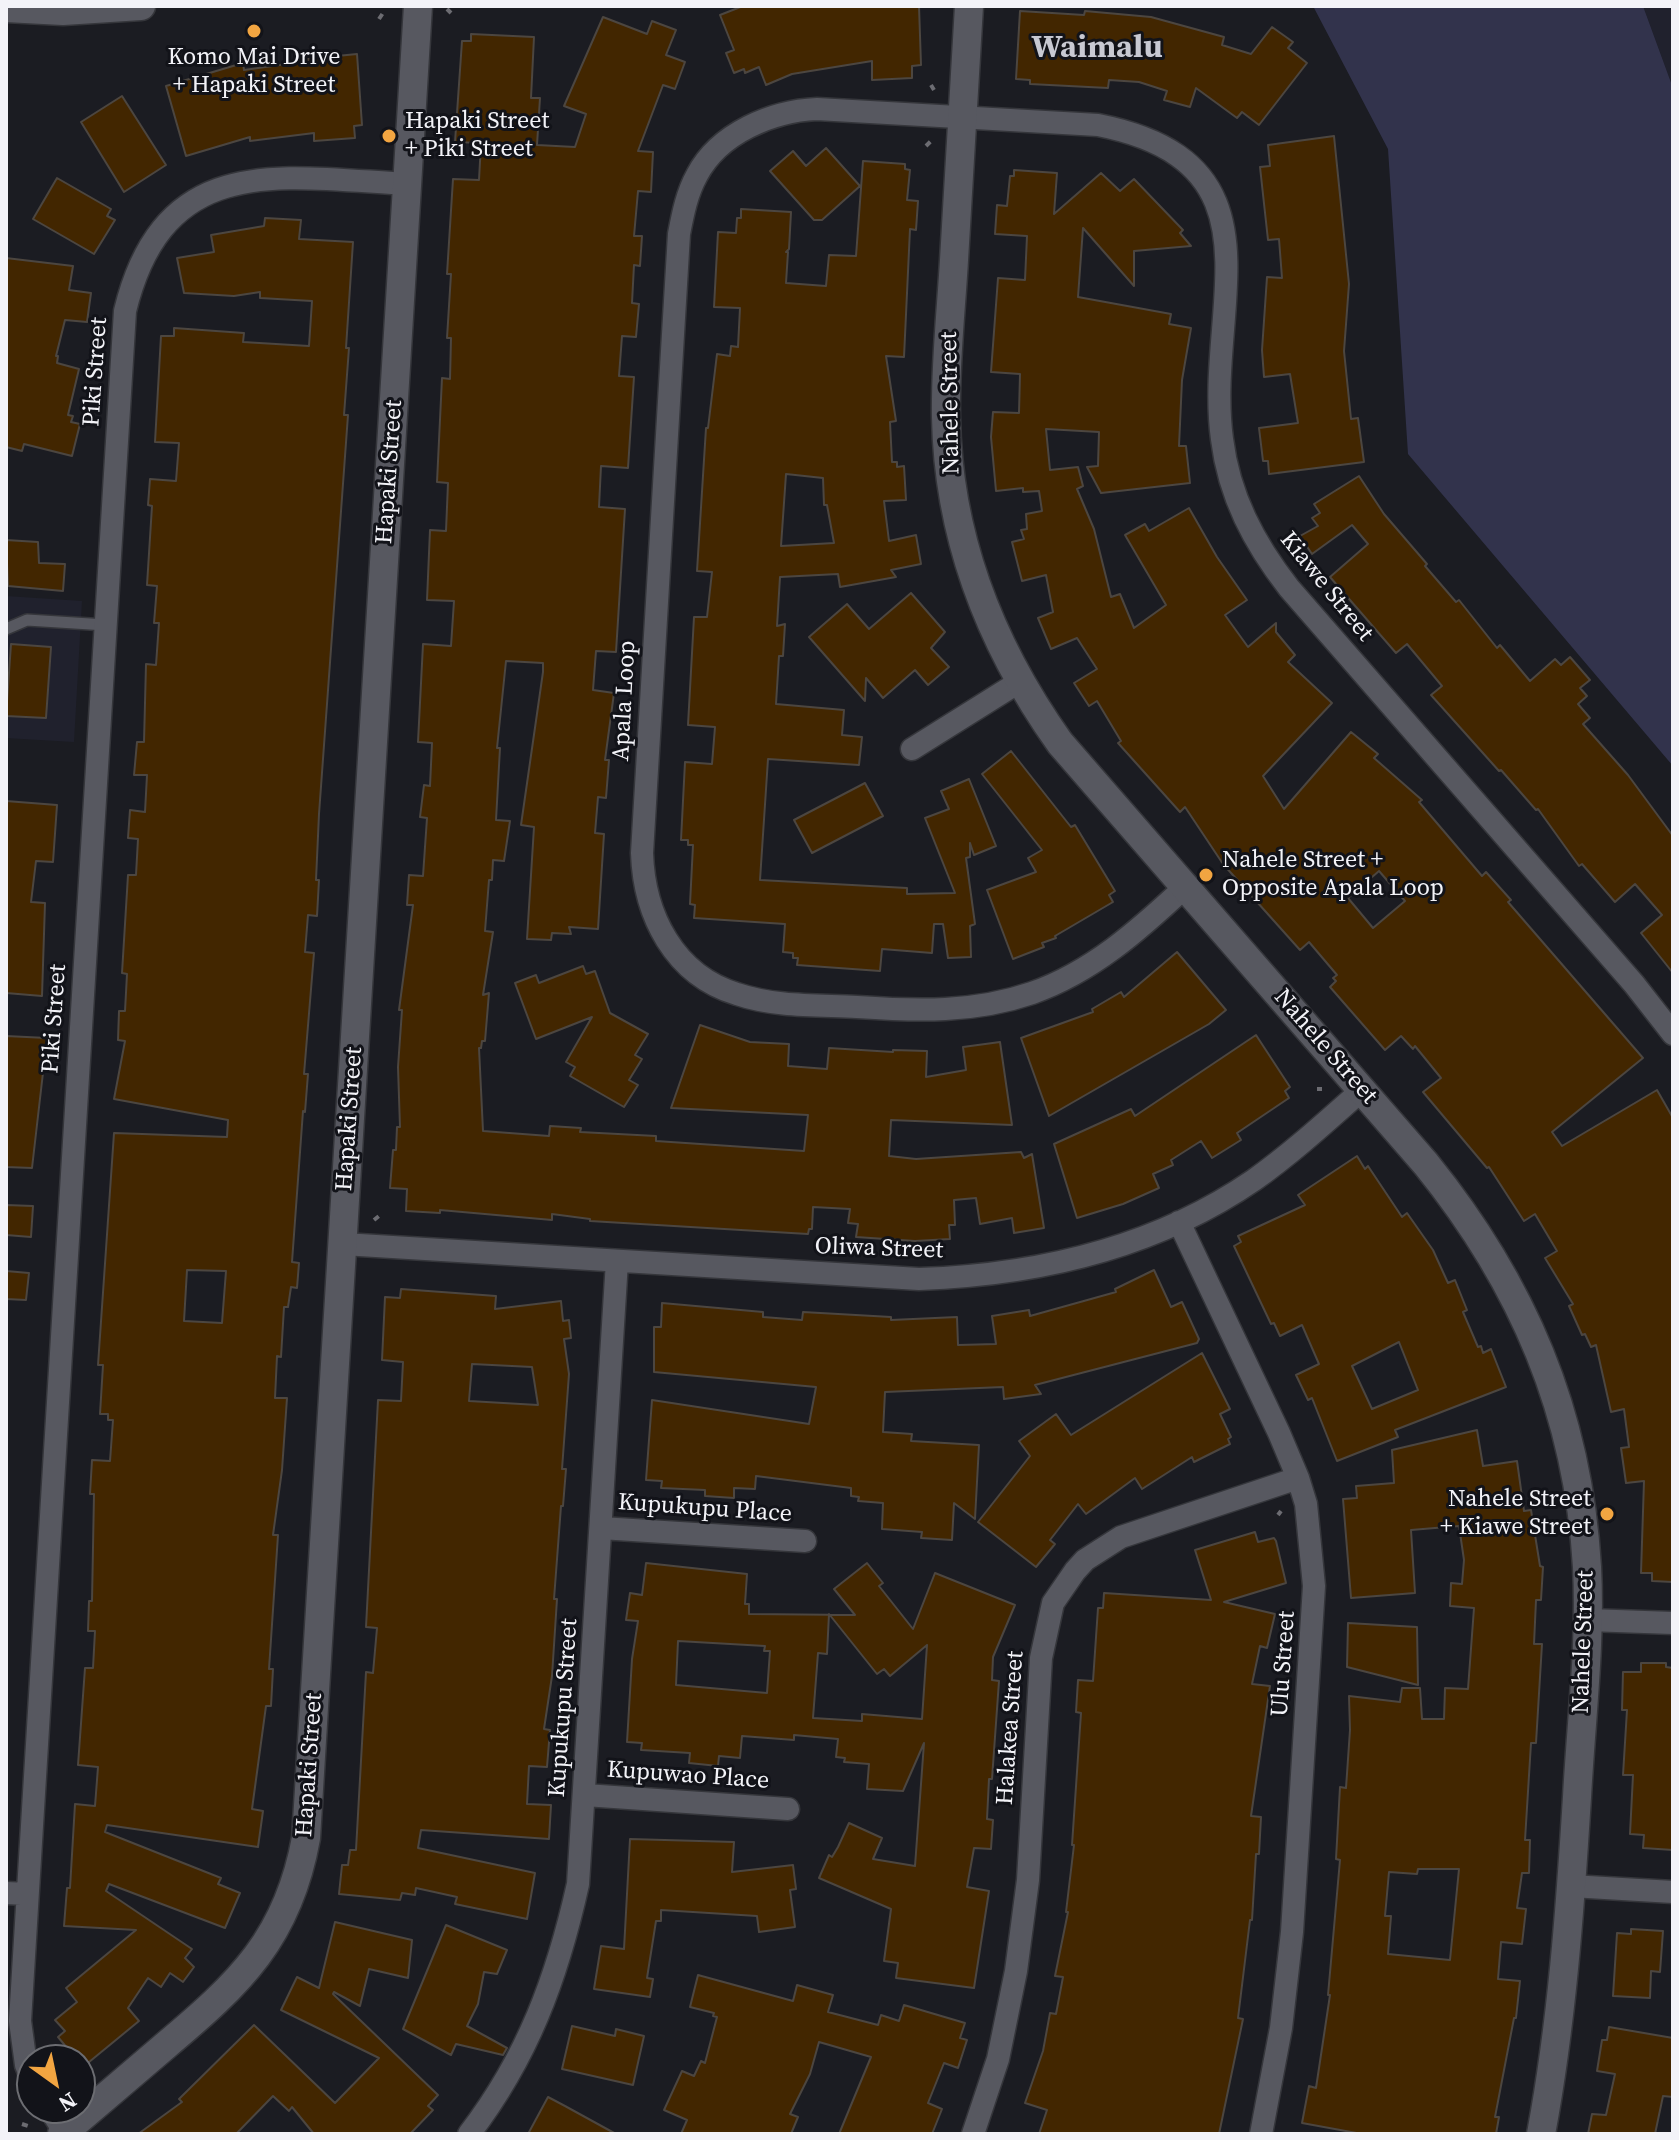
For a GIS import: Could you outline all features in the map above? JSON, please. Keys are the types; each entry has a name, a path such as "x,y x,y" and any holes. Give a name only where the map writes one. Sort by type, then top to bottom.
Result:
{"street":[{"path":"6,8 63,11 141,6"},
{"name":"Hapaki Street","path":"60,2127 232,1987 271,1936 295,1884 302,1856 308,1813 418,6"},
{"name":"Nahele Street","path":"969,6 946,382 948,457 954,504 967,561 991,625 1019,682 1060,743 1436,1176 1483,1239 1540,1349 1565,1424 1578,1482 1587,1570 1588,1620 1562,2000 1541,2134"},
{"name":"Apala Loop","path":"963,117 796,110 753,125 725,142 699,171 690,189 679,234 645,790 642,878 647,900 664,937 679,957 713,984 736,994 780,1003 927,1011 962,1010 996,1004 1059,982 1116,948 1185,887"},
{"name":"Kiawe Street","path":"963,117 1098,125 1126,131 1169,150 1196,169 1211,194 1225,237 1228,276 1220,398 1222,438 1236,498 1256,542 1289,588 1634,984 1673,1034"},
{"name":"Piki Street","path":"23,2044 17,1893 106,625 125,311 137,269 148,249 169,223 196,200 217,189 242,181 299,178 408,184"},
{"path":"912,749 1019,682"},
{"name":"Oliwa Street","path":"343,1244 919,1279 1006,1273 1092,1255 1179,1222 1252,1181 1362,1090"},
{"name":"Ulu Street","path":"1179,1222 1298,1478 1312,1542 1314,1586 1292,1932 1281,2028 1261,2134"},
{"name":"Kupukupu Street","path":"469,2134 514,2064 541,2010 559,1963 578,1884 617,1261"},
{"name":"Halakea Street","path":"973,2134 998,2059 1016,1971 1028,1880 1041,1658 1053,1603 1085,1560 1121,1537 1298,1478"},
{"name":"Kupukupu Place","path":"601,1528 805,1541"},
{"path":"1588,1620 1673,1623"},
{"name":"Kupuwao Place","path":"585,1795 788,1809"},
{"path":"1571,1886 1673,1892"}],"lane":[{"path":"6,629 27,620 106,625"}],"path":[{"path":"379,19 383,13"},
{"path":"926,146 931,141"}],"shaded area":[{"path":"1313,6 1643,6 1673,88 1673,766 1408,454 1388,149"},
{"path":"1643,6 1673,6 1673,88"},
{"path":"6,596 82,601 74,742 6,738"}],"building":[{"path":"743,6 919,6 921,65 912,66 912,78 872,80 872,61 792,74 766,85 759,67 745,73 744,69 734,73 726,53 734,50 720,15"},
{"path":"1020,11 1084,15 1085,11 1151,17 1224,37 1222,45 1251,54 1272,27 1293,42 1288,48 1307,63 1259,125 1242,112 1237,118 1196,88 1190,107 1164,100 1167,91 1139,82 1109,80 1108,88 1030,84 1030,80 1016,79"},
{"path":"603,17 647,34 652,21 676,30 666,55 685,62 675,89 663,85 638,151 653,152 651,192 638,191 634,236 642,236 640,266 634,265 632,303 639,304 636,337 622,336 619,376 634,377 628,468 601,466 599,507 625,509 616,652 596,651 593,690 614,693 605,760 609,760 606,798 598,797 595,833 604,834 598,929 569,927 571,934 552,933 551,940 527,939 534,827 521,825 543,663 506,661 497,748 500,748 496,820 510,821 504,861 493,860 492,880 489,880 485,931 493,932 483,995 489,993 485,1041 479,1048 483,1131 549,1136 550,1126 581,1128 580,1132 656,1136 656,1141 804,1151 808,1115 671,1108 700,1025 750,1042 789,1044 788,1066 827,1069 829,1048 927,1051 926,1077 966,1070 963,1047 1000,1042 1012,1125 891,1120 889,1156 916,1159 1021,1152 1024,1158 1032,1154 1044,1228 1014,1233 1012,1218 980,1224 976,1198 954,1200 955,1225 949,1225 950,1239 915,1241 856,1237 858,1224 848,1223 850,1209 813,1207 812,1229 808,1234 590,1221 552,1214 552,1220 440,1210 440,1213 406,1211 407,1189 390,1188 393,1150 396,1150 397,1127 400,1127 398,1067 402,1010 399,1010 413,905 407,905 409,875 423,876 427,818 420,817 424,785 430,786 432,743 418,742 423,644 451,646 454,601 427,600 430,530 446,531 448,483 437,482 442,378 450,379 451,338 447,338 451,274 447,274 453,179 479,180 481,143 455,142 462,41 471,41 471,34 534,37 531,98 540,98 537,145 575,147 586,114 564,106"},
{"path":"357,54 362,125 354,126 355,138 314,141 314,133 250,141 250,137 186,156 166,86 243,63 244,70"},
{"path":"122,96 166,165 124,192 81,122"},
{"path":"1334,136 1349,284 1344,351 1351,419 1358,418 1364,462 1269,474 1268,461 1263,461 1259,428 1298,423 1290,374 1264,377 1262,350 1267,277 1282,278 1279,239 1268,240 1260,167 1270,166 1268,145"},
{"path":"826,148 860,186 822,220 814,220 770,171 793,151 806,166"},
{"path":"863,161 905,164 905,169 910,170 907,200 918,201 916,230 910,229 904,357 886,356 896,421 890,422 892,462 897,462 897,467 904,466 906,500 884,501 889,541 916,535 921,564 891,570 896,577 840,587 838,574 780,577 777,626 785,624 776,704 844,710 842,735 862,737 859,765 768,759 760,880 907,888 907,894 955,893 925,818 949,809 941,791 969,779 996,846 974,855 970,843 970,857 966,858 975,924 970,926 971,957 948,958 943,924 934,924 932,953 882,949 880,971 797,965 798,958 793,958 793,953 783,952 785,924 694,918 695,905 690,904 693,845 688,845 688,840 681,840 685,762 712,764 715,727 688,725 694,617 707,617 712,572 697,571 706,428 717,354 730,356 731,346 738,347 740,308 714,307 718,232 736,233 741,209 791,212 786,283 826,286 829,255 856,256","holes":["786,474 823,478 824,505 827,505 834,543 781,546"]},
{"path":"1014,170 1057,173 1054,214 1101,173 1120,191 1134,179 1183,230 1180,233 1191,246 1134,251 1134,286 1083,228 1078,297 1171,314 1169,324 1191,328 1182,380 1179,446 1186,446 1190,483 1101,493 1087,467 1098,466 1099,432 1046,429 1050,470 1078,467 1083,486 1077,489 1094,529 1111,597 1120,594 1134,628 1166,605 1125,535 1145,524 1149,531 1189,508 1217,557 1247,600 1225,615 1248,647 1276,623 1276,632 1295,655 1288,662 1332,703 1263,776 1284,809 1351,732 1378,754 1374,758 1422,800 1419,802 1482,876 1486,872 1511,900 1508,902 1643,1058 1552,1132 1562,1146 1657,1090 1673,1118 1673,1582 1652,1581 1652,1573 1641,1573 1644,1481 1626,1483 1621,1448 1629,1447 1624,1409 1611,1412 1596,1345 1591,1347 1585,1334 1582,1335 1569,1306 1573,1304 1545,1258 1557,1251 1535,1214 1524,1221 1489,1167 1423,1092 1441,1078 1415,1046 1413,1049 1401,1036 1385,1050 1330,987 1337,975 1309,942 1300,950 1223,864 1185,807 1180,812 1118,743 1121,741 1097,701 1089,706 1074,683 1097,669 1077,638 1051,649 1038,618 1053,612 1046,575 1022,581 1012,542 1024,539 1021,530 1027,529 1026,514 1042,511 1039,491 1023,492 1023,488 996,491 991,437 993,412 1019,413 1020,374 991,372 998,278 1025,280 1027,236 995,234 997,205 1007,206 1010,176 1014,176","holes":["1379,871 1405,901 1373,928 1348,898"]},
{"path":"57,178 111,209 107,216 115,220 94,254 33,219"},
{"path":"265,218 301,220 299,239 353,242 344,415 348,415 319,814 317,916 308,915 305,952 314,953 304,1074 308,1074 292,1262 299,1263 297,1288 291,1287 288,1307 284,1307 281,1357 277,1356 275,1398 287,1398 273,1535 278,1535 269,1669 273,1669 271,1706 266,1706 252,1809 263,1811 258,1847 107,1825 105,1832 221,1878 218,1884 240,1893 225,1928 109,1884 106,1891 192,1949 185,1958 194,1967 183,1982 170,1973 161,1987 148,1978 128,2008 139,2021 96,2056 96,2044 64,2044 58,2037 65,2031 55,2020 77,2002 66,1988 136,1930 64,1926 67,1888 70,1888 75,1804 95,1806 98,1767 78,1765 85,1668 93,1668 95,1631 88,1631 89,1601 92,1601 92,1460 110,1461 113,1420 108,1420 108,1414 100,1414 103,1365 98,1365 114,1133 227,1137 228,1120 114,1099 125,1041 118,1040 119,1011 125,1011 127,974 122,973 128,875 136,875 138,839 128,838 130,810 145,812 147,775 134,775 137,742 144,742 146,664 156,665 159,623 154,623 157,586 147,585 152,506 148,505 150,479 176,481 179,443 155,442 161,336 174,336 174,328 244,333 243,342 309,346 312,301 260,298 260,292 234,296 184,293 177,258 214,252 211,235 264,226","holes":["187,1270 226,1271 222,1323 184,1321"]},
{"path":"6,258 73,266 69,290 91,293 87,322 65,320 56,356 57,363 79,369 68,415 73,416 71,422 80,424 72,456 24,444 22,451 6,447"},
{"path":"1359,476 1384,514 1427,564 1425,566 1530,681 1555,659 1561,665 1570,657 1590,680 1580,688 1587,696 1578,704 1590,718 1583,724 1628,775 1673,836 1673,973 1641,933 1662,915 1635,884 1615,902 1582,864 1579,866 1538,809 1499,771 1431,695 1442,686 1407,644 1396,653 1330,577 1368,544 1352,525 1312,554 1300,536 1318,526 1312,518 1320,513 1314,504"},
{"path":"6,540 38,542 39,563 65,564 63,591 8,586"},
{"path":"911,593 945,632 931,648 949,667 928,685 915,670 883,698 866,678 865,701 809,637 847,604 869,629"},
{"path":"11,644 51,647 46,718 6,716"},
{"path":"1011,751 1071,827 1075,825 1115,891 1109,895 1113,902 1056,938 1042,943 1044,947 1013,959 987,890 1036,872 1028,858 1042,850 982,774"},
{"path":"865,783 883,816 812,853 794,820"},
{"path":"6,801 57,805 53,862 36,861 31,902 45,903 42,996 6,993"},
{"path":"1177,952 1226,1010 1209,1024 1049,1116 1021,1038 1093,1012 1092,1009 1121,992 1124,997"},
{"path":"583,966 586,974 595,971 610,1013 648,1034 635,1055 642,1059 629,1080 638,1085 624,1107 570,1076 575,1067 566,1062 592,1017 536,1039 515,983 536,975 539,983"},
{"path":"1256,1035 1290,1087 1285,1091 1289,1098 1237,1133 1241,1140 1212,1158 1201,1141 1171,1160 1173,1165 1153,1174 1159,1188 1123,1204 1077,1218 1054,1144 1131,1109 1135,1116"},
{"path":"6,1036 47,1038 32,1168 6,1167"},
{"path":"1357,1156 1365,1169 1368,1166 1402,1217 1407,1213 1433,1250 1448,1283 1455,1280 1467,1310 1463,1312 1478,1347 1481,1346 1483,1353 1491,1349 1506,1387 1395,1430 1398,1437 1337,1461 1312,1398 1308,1400 1296,1375 1319,1364 1302,1325 1280,1336 1274,1323 1271,1324 1234,1246 1241,1242 1238,1236 1305,1205 1298,1195","holes":["1399,1342 1418,1390 1372,1409 1352,1366"]},
{"path":"6,1205 33,1206 31,1237 6,1235"},
{"path":"1154,1270 1171,1307 1182,1302 1199,1339 1197,1343 1035,1385 1041,1394 1004,1399 1003,1387 885,1392 883,1432 912,1434 911,1441 979,1445 975,1519 954,1503 952,1540 921,1538 922,1532 882,1529 883,1503 858,1501 859,1497 851,1496 851,1488 756,1476 755,1489 734,1488 734,1498 705,1496 705,1490 661,1488 662,1481 646,1480 652,1400 809,1424 816,1387 654,1372 654,1327 661,1327 662,1303 763,1312 763,1317 802,1320 803,1312 891,1317 891,1320 957,1317 958,1345 996,1344 992,1316 1029,1310 1030,1316 1116,1292 1115,1289"},
{"path":"6,1271 29,1273 26,1300 6,1299"},
{"path":"401,1289 496,1296 495,1309 561,1301 563,1321 569,1320 571,1338 564,1339 569,1374 562,1469 566,1469 554,1599 557,1599 552,1676 544,1729 550,1730 547,1767 529,1766 527,1804 551,1805 549,1839 421,1830 418,1848 535,1873 527,1919 455,1904 457,1897 416,1888 415,1895 402,1893 400,1900 339,1894 342,1865 348,1865 350,1850 356,1850 366,1672 373,1673 377,1628 366,1627 378,1400 401,1401 403,1362 382,1360 385,1297 400,1298","holes":["472,1364 532,1367 538,1405 469,1401"]},
{"path":"1202,1353 1230,1409 1220,1414 1231,1437 1228,1439 1230,1444 1194,1462 1192,1457 1142,1489 1135,1478 1086,1514 1078,1504 1050,1540 1055,1544 1036,1567 978,1522 1030,1456 1019,1441 1056,1414 1071,1435"},
{"path":"1477,1430 1483,1466 1517,1461 1524,1511 1531,1510 1540,1566 1543,1567 1541,1600 1536,1600 1534,1644 1542,1644 1536,1743 1531,1743 1525,1840 1530,1840 1529,1873 1522,1873 1517,1908 1526,1909 1522,1944 1501,1942 1498,1979 1520,1981 1516,2018 1495,2117 1499,2117 1496,2134 1362,2134 1302,2123 1309,2086 1316,2088 1330,1995 1340,1860 1336,1859 1340,1787 1346,1788 1349,1696 1400,1702 1402,1688 1420,1688 1422,1719 1444,1719 1445,1688 1468,1689 1474,1608 1450,1606 1451,1583 1462,1584 1464,1560 1459,1526 1411,1530 1415,1593 1351,1598 1343,1499 1357,1498 1356,1486 1394,1483 1392,1450","holes":["1418,1869 1459,1869 1450,1960 1388,1954 1391,1916 1385,1916 1389,1872 1417,1874"]},
{"path":"1255,1532 1258,1542 1274,1538 1276,1541 1286,1583 1224,1602 1275,1614 1267,1648 1260,1646 1252,1684 1270,1686 1251,1816 1261,1817 1259,1854 1256,1854 1252,1920 1238,2018 1243,2019 1219,2134 1039,2134 1047,2110 1025,2103 1043,2051 1050,2013 1056,2014 1063,1977 1055,1976 1068,1912 1074,1845 1081,1713 1076,1712 1078,1680 1093,1681 1098,1608 1103,1608 1104,1593 1211,1600 1195,1550"},
{"path":"646,1563 747,1574 745,1604 749,1604 749,1614 829,1615 827,1654 818,1653 813,1718 862,1721 862,1714 922,1719 927,1645 890,1676 884,1669 877,1674 830,1615 855,1615 834,1589 867,1563 883,1583 879,1586 913,1629 935,1573 1015,1605 993,1657 992,1680 999,1681 987,1819 993,1820 991,1849 974,1848 967,1887 989,1891 974,1988 896,1978 898,1963 884,1961 891,1909 819,1878 849,1823 882,1838 873,1859 915,1866 924,1743 903,1791 867,1789 869,1764 844,1762 845,1758 836,1757 838,1739 794,1735 794,1740 742,1736 740,1758 719,1756 718,1766 689,1763 690,1753 641,1750 642,1743 627,1742 632,1659 638,1621 626,1620 630,1593 642,1595","holes":["678,1641 765,1646 764,1651 770,1651 767,1693 676,1685"]},
{"path":"1348,1623 1417,1627 1418,1685 1347,1667"},
{"path":"1641,1663 1666,1663 1666,1667 1673,1668 1673,1850 1643,1848 1644,1835 1630,1834 1633,1775 1623,1775 1627,1710 1622,1710 1623,1672 1641,1672"},
{"path":"630,1839 734,1842 732,1872 793,1865 796,1889 790,1890 795,1927 759,1932 757,1916 661,1910 661,1921 656,1921 647,1978 653,1979 650,1997 594,1989 601,1946 624,1949"},
{"path":"335,1922 412,1940 408,1978 369,1969 360,2006 333,1994 438,2095 428,2106 433,2110 410,2134 314,2134 292,2107 289,2111 273,2096 236,2134 138,2134 182,2102 179,2099 254,2025 335,2103 379,2058 281,2010 297,1977 319,1988"},
{"path":"446,1925 507,1950 497,1974 484,1972 478,2004 467,2026 507,2048 503,2055 456,2044 451,2055 403,2029"},
{"path":"1631,1929 1663,1931 1660,1972 1651,1971 1650,1998 1613,1996 1617,1933 1631,1934"},
{"path":"698,1975 793,2001 797,1985 833,1995 828,2012 878,2025 881,2015 899,2021 904,2005 965,2023 960,2038 967,2040 958,2068 944,2063 928,2103 942,2109 932,2134 839,2134 871,2057 819,2042 810,2074 790,2114 798,2117 791,2134 681,2134 687,2120 664,2110 682,2071 694,2076 701,2061 705,2063 717,2017 713,2016 714,2013 690,2007"},
{"path":"572,2026 615,2036 616,2029 644,2036 633,2085 562,2069"},
{"path":"1609,2027 1673,2038 1673,2097 1663,2096 1655,2134 1588,2134 1592,2114 1606,2115 1615,2074 1597,2071 1602,2040 1607,2040"},
{"path":"548,2097 565,2106 616,2134 528,2134"}],"place":[{"name":"Komo Mai Drive + Hapaki Street","path":"254,31"},
{"name":"Hapaki Street + Piki Street","path":"389,136"},
{"name":"Nahele Street + Opposite Apala Loop","path":"1206,875"},
{"name":"Nahele Street + Kiawe Street","path":"1607,1514"}],"district":[{"name":"Waimalu","path":"1097,49"}]}
